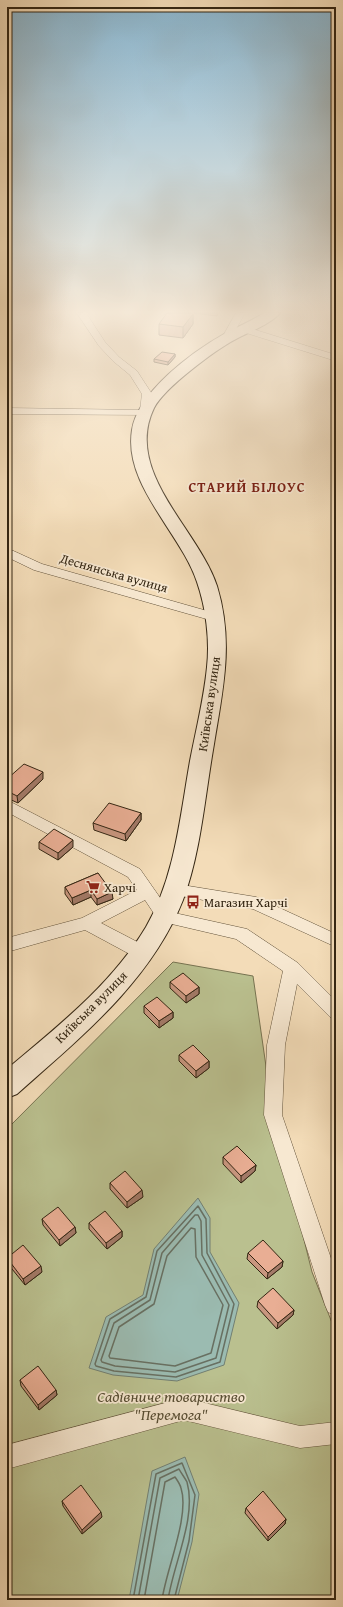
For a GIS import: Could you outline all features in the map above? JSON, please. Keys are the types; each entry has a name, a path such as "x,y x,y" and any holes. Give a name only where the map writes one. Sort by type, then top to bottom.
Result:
{"main road":[{"name":"Київська вулиця","path":"7,1086 95,1008 123,978 143,953 165,917 176,890 182,866 217,667 218,641 205,577 196,556 174,526 154,491 140,459 139,437 141,423 147,408 164,388"}],"street":[{"path":"7,411 145,413 147,394 143,388"},
{"name":"Деснянська вулиця","path":"7,552 38,567 214,617"},
{"path":"7,805 134,873 165,917 241,934 292,968 336,1012"},
{"path":"176,890 256,903 336,941"},
{"path":"7,945 87,923 147,892"},
{"path":"87,923 143,953"},
{"path":"292,968 276,1045 273,1114 336,1305"},
{"path":"7,1458 184,1409 300,1437 336,1433"}],"green space":[{"name":"Садівниче товариство \"Перемога\"","path":"173,962 253,976 273,1115 312,1272 336,1333 336,1600 7,1600 7,1129"}],"water":[{"path":"198,1198 210,1218 210,1252 239,1303 224,1365 177,1381 113,1375 89,1368 106,1317 143,1295 154,1249"},
{"path":"185,1457 199,1494 192,1542 177,1600 129,1600 152,1471"}],"building":[{"path":"24,764 43,772 17,796 7,791 7,779"},
{"path":"109,803 141,813 125,834 93,823"},
{"path":"54,829 73,840 58,853 39,842"},
{"path":"98,873 112,892 97,899 91,890 72,898 65,887"},
{"path":"183,973 199,987 186,996 170,982"},
{"path":"157,997 173,1012 159,1021 144,1006"},
{"path":"193,1045 209,1061 196,1071 179,1055"},
{"path":"237,1146 256,1165 241,1176 223,1157"},
{"path":"125,1171 142,1190 127,1202 110,1183"},
{"path":"58,1207 75,1227 59,1240 42,1219"},
{"path":"105,1211 122,1231 106,1243 89,1223"},
{"path":"263,1240 283,1261 268,1273 248,1253"},
{"path":"23,1245 41,1266 23,1279 7,1258"},
{"path":"273,1288 294,1310 278,1323 258,1301"},
{"path":"38,1366 56,1390 38,1405 20,1380"},
{"path":"81,1485 101,1512 82,1530 62,1501"},
{"path":"263,1491 286,1519 268,1537 246,1508"}],"place":[{"name":"Харчі","path":"93,887"},
{"name":"Магазин Харчі","path":"193,902"}],"district":[{"name":"СТАРИЙ БІЛОУС","path":"247,487"}]}
